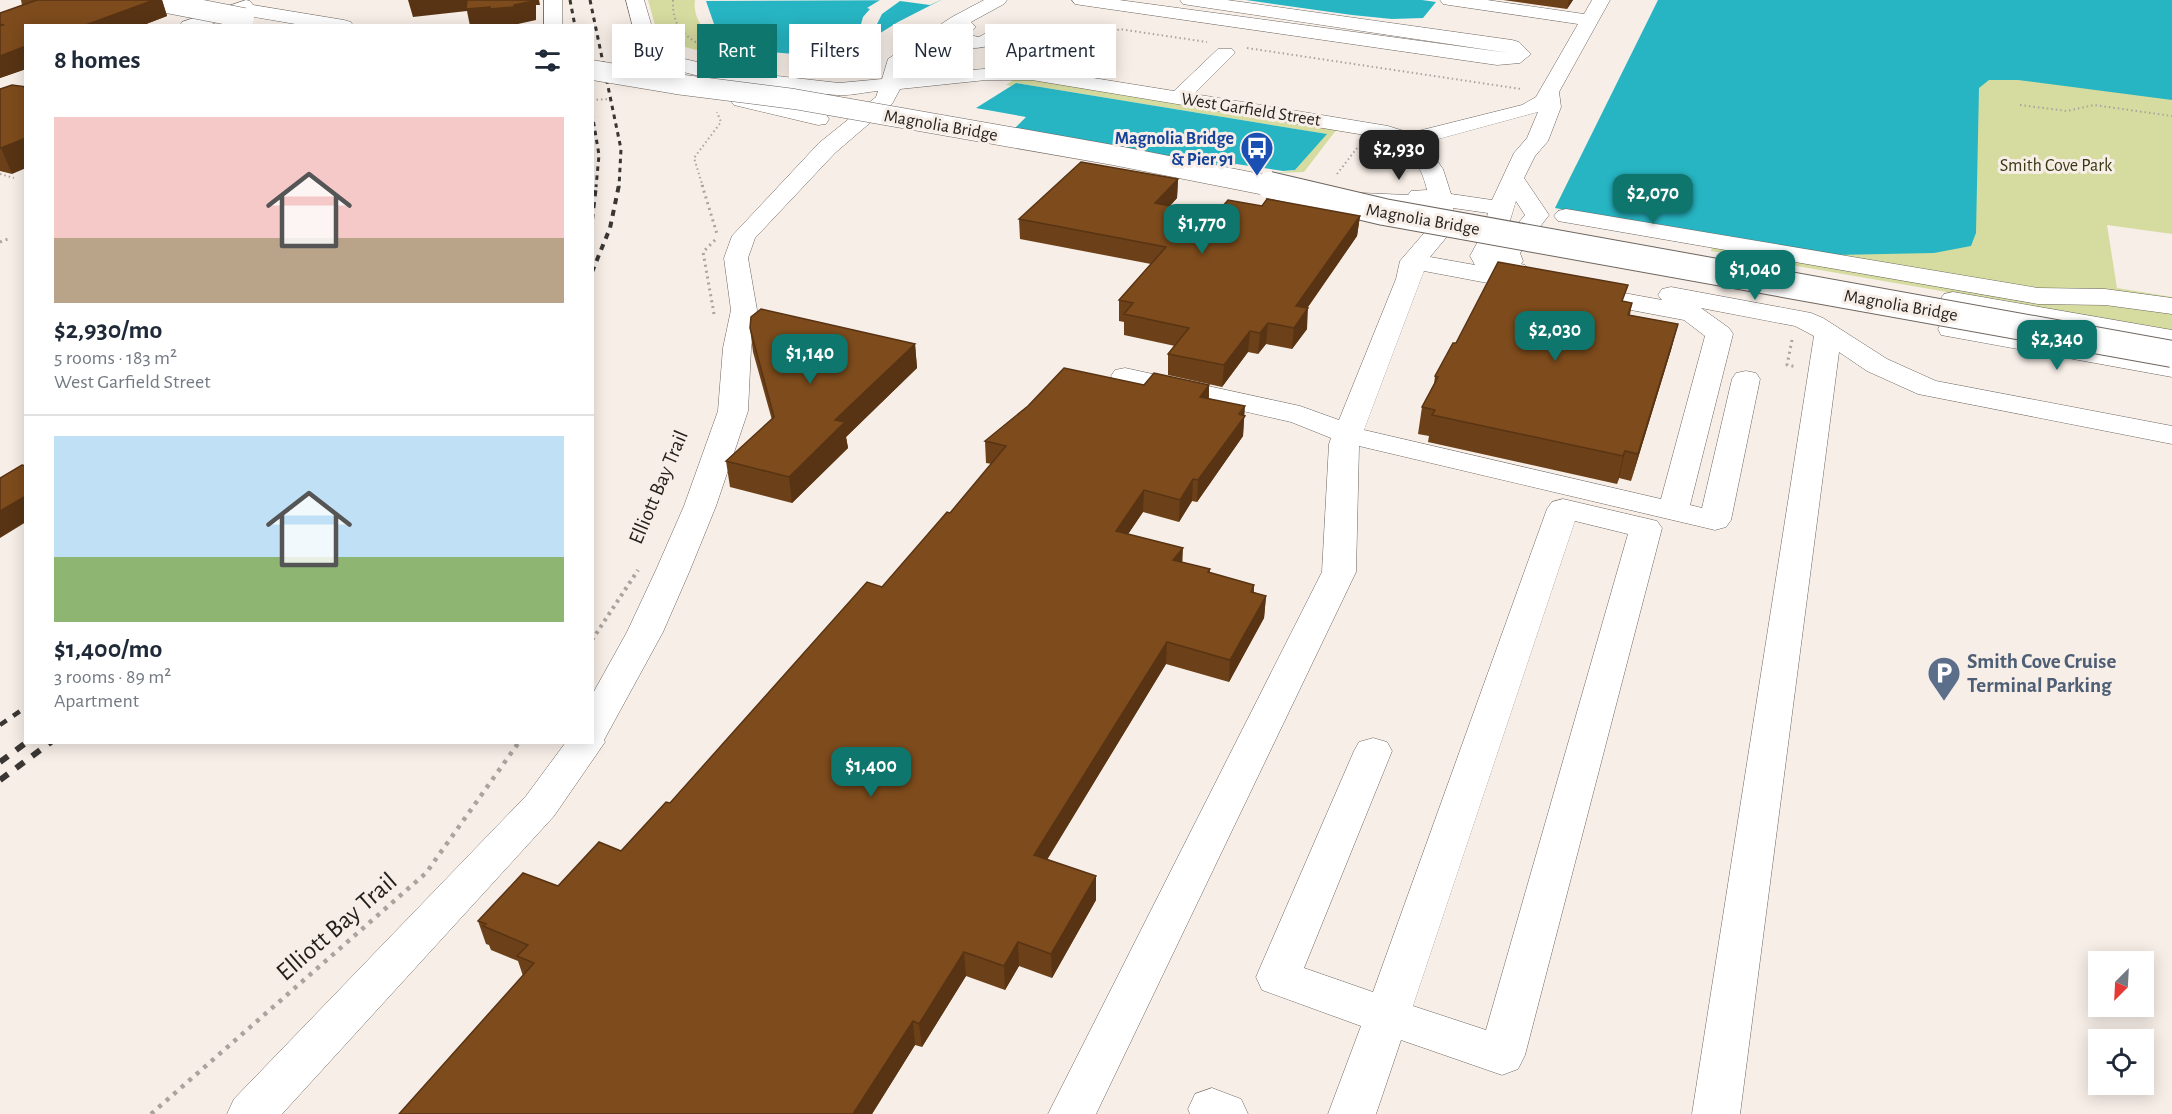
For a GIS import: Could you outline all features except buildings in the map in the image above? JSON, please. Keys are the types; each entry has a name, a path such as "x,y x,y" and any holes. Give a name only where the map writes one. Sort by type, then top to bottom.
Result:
{"main road":[{"path":"151,0 277,24"},
{"path":"187,0 334,24"},
{"path":"194,24 255,0"},
{"path":"299,0 297,4 300,9 318,21"},
{"path":"553,0 553,24"},
{"path":"635,0 641,24"},
{"path":"962,24 998,0"},
{"path":"1081,0 1094,19 1538,84"},
{"path":"1189,0 1517,40"},
{"path":"1449,0 1590,20"},
{"path":"1072,1114 1339,572 1344,444 1409,279 1413,261 1443,227 1441,197 1436,174 1408,140 1494,118 1535,106 1544,101 1538,84 1554,52 1590,20 1600,0"},
{"path":"1522,10 1519,16 1490,12 1478,28 1554,52"},
{"path":"1089,24 1094,19"},
{"path":"1079,24 1094,19 1497,59 1518,57 1520,51 1517,40"},
{"path":"1179,97 1219,48"},
{"name":"West Garfield Street","path":"685,56 835,82 891,85 985,75"},
{"name":"Magnolia Bridge","path":"594,70 676,84 741,101 806,111 1091,168 1262,195 1347,204"},
{"path":"594,726 645,632 664,590 700,506 733,411 737,348 744,310 736,258 744,236 827,148 885,100 893,74"},
{"name":"West Garfield Street","path":"1059,78 1388,132 1408,140"},
{"name":"Magnolia Bridge","path":"594,82 641,91 806,111"},
{"name":"Magnolia Bridge","path":"676,84 707,97 794,99 1113,155 1237,178 1347,204 2172,354"},
{"path":"1538,84 1551,107 1537,141 1525,153 1513,179 1500,208 1494,234 1482,259 1498,267 1790,315 1814,324 1877,365 1928,388 2172,435"},
{"path":"641,91 662,91 806,111"},
{"path":"707,97 806,111"},
{"path":"1494,118 1522,146 1525,153"},
{"path":"1355,144 1384,152"},
{"path":"1095,160 1288,192 1363,200 1428,203 1441,197"},
{"path":"1513,179 1537,215 1535,222 1516,240 1507,253 1510,260 1527,271"},
{"path":"1363,182 1369,189 1441,197 1500,208"},
{"path":"1347,204 1461,213 2172,338"},
{"path":"1347,204 1465,240 2172,369"},
{"path":"1566,216 2038,296 2072,294 2121,297 2172,306"},
{"path":"1413,261 1692,314 1719,334 1673,511"},
{"path":"1716,1114 1828,333"},
{"path":"1125,376 1300,416 1349,435 1715,520 1746,379"},
{"path":"1352,1114 1387,1016 1563,509 1646,528 1502,1055 1387,1016 1278,977 1373,751"},
{"path":"251,1114 540,806 585,744"}],"path":[{"path":"673,0 671,16 674,24 697,43"},
{"path":"1116,31 1119,29 1219,48"},
{"path":"1247,48 1538,84"},
{"path":"707,97 721,122 694,158 718,237 703,252 715,320"},
{"path":"2020,105 2069,112 2084,110 2094,105 2172,116"},
{"path":"1331,182 1355,144"},
{"path":"0,174 14,178"},
{"name":"Elliott Bay Trail","path":"594,637 642,564"},
{"name":"Elliott Bay Trail","path":"151,1114 426,873 517,744"}],"green space":[{"path":"648,0 695,0 696,14 701,24 697,24 697,50 685,47 685,24 655,24"},
{"name":"Smith Cove Park","path":"2172,0 2172,234 2107,225 2117,288 2172,297 2172,331 1711,251 1714,235 1555,208 1576,165"},
{"path":"1029,79 1337,129 1304,172 1276,173 1295,170 1326,134 1016,83 1011,86 1006,85 1013,80"}],"water":[{"path":"941,0 881,33 881,24 789,24 789,54 777,53 777,24 714,24 706,1"},
{"path":"1246,0 1422,0 1436,2 1423,18 1392,19"},
{"path":"1658,0 2172,0 2172,100 2018,80 1989,80 1979,88 1976,233 1971,246 1934,253 1834,255 1555,208"},
{"path":"1016,83 1327,134 1295,170 1283,171 1236,164 1230,170 1015,128 1026,117 976,108"}],"pier":[{"path":"880,0 941,0 930,5 900,1 882,14 877,24 861,24 863,17 870,9 867,8"}],"railway":[{"path":"570,0 575,24"},
{"path":"590,0 621,149 619,187"},
{"path":"594,125 599,155 596,187"},
{"path":"594,202 596,185"},
{"path":"594,267 610,228 619,185"},
{"path":"0,725 24,708"},
{"path":"0,762 24,744"},
{"path":"0,780 48,744"}],"place":[{"name":"Magnolia Bridge & Pier 91","path":"1257,177"},
{"name":"Smith Cove Cruise Terminal Parking","path":"1944,702"}]}
